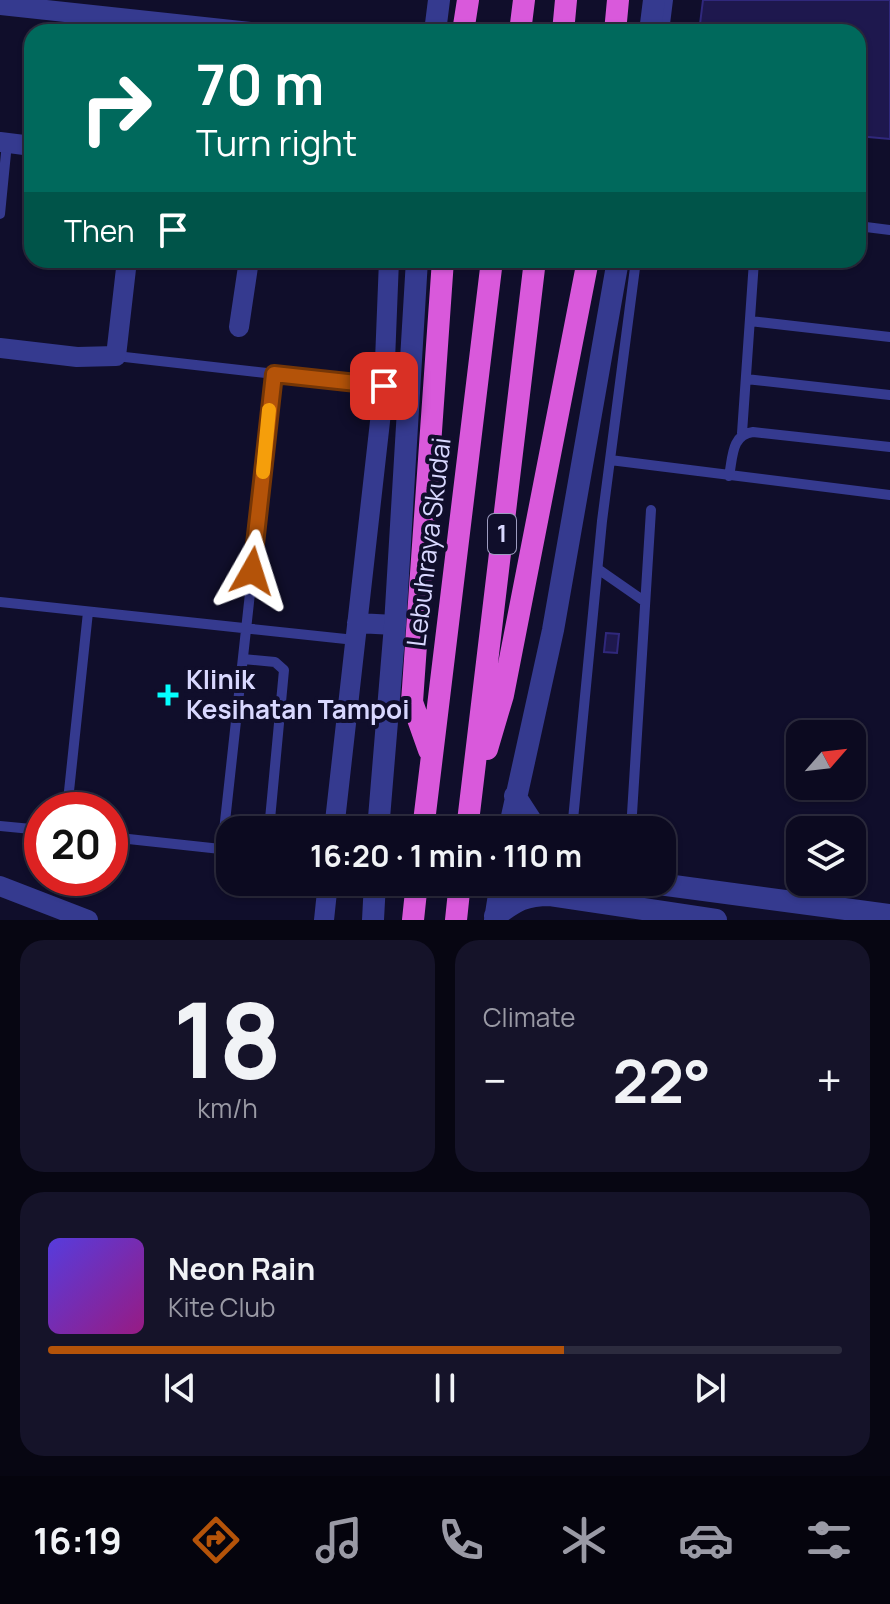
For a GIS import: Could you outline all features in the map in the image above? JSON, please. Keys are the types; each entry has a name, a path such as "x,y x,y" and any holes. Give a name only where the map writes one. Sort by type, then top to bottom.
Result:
{"highway":[{"path":"464,24 468,0"},
{"path":"521,24 524,0"},
{"path":"564,24 566,0"},
{"path":"616,24 618,0"},
{"path":"431,755 412,702 442,268"},
{"name":"Lebuhraya Skudai","path":"424,816 491,268"},
{"name":"1","path":"469,816 534,268"},
{"path":"470,807 503,695 586,268"},
{"path":"413,920 416,896"},
{"path":"456,920 459,896"}],"street":[{"path":"436,24 439,0"},
{"path":"651,24 654,0"},
{"path":"0,5 82,7 196,24"},
{"path":"4,142 24,145"},
{"path":"0,348 77,357 116,356 126,268"},
{"path":"239,327 248,268"},
{"path":"336,816 384,386 389,268"},
{"path":"379,816 395,625 416,268"},
{"path":"511,816 553,630 617,268"},
{"path":"356,631 395,625"},
{"path":"515,796 528,816"},
{"path":"0,886 88,920"},
{"path":"676,886 890,915"},
{"path":"495,918 514,902 529,895 550,895 716,920"},
{"path":"324,920 327,896"},
{"path":"373,920 374,896"},
{"path":"495,918 499,896"}],"lane":[{"path":"665,24 668,0"},
{"path":"0,214 4,142"},
{"path":"866,227 890,230"},
{"path":"573,816 610,460 635,268"},
{"path":"729,476 736,440 742,433 754,268"},
{"path":"750,321 890,337"},
{"path":"116,356 407,389"},
{"path":"229,816 274,374"},
{"path":"746,379 890,395"},
{"path":"742,433 890,447"},
{"path":"610,460 890,495"},
{"path":"632,816 651,510"},
{"path":"598,569 644,601"},
{"path":"0,602 246,628 356,631"},
{"path":"69,792 88,612"},
{"path":"243,659 275,662 284,670 270,816"},
{"path":"0,826 24,828"},
{"path":"128,839 216,848"}],"building":[{"path":"703,0 890,0 890,139 866,137 866,24 700,24"},
{"path":"606,633 619,634 617,653 604,652"}],"slow traffic":[{"path":"263,472 269,410"}],"place":[{"name":"Klinik Kesihatan Tampoi","path":"168,695"}],"route":[{"path":"252,571 274,374 384,386"}]}
